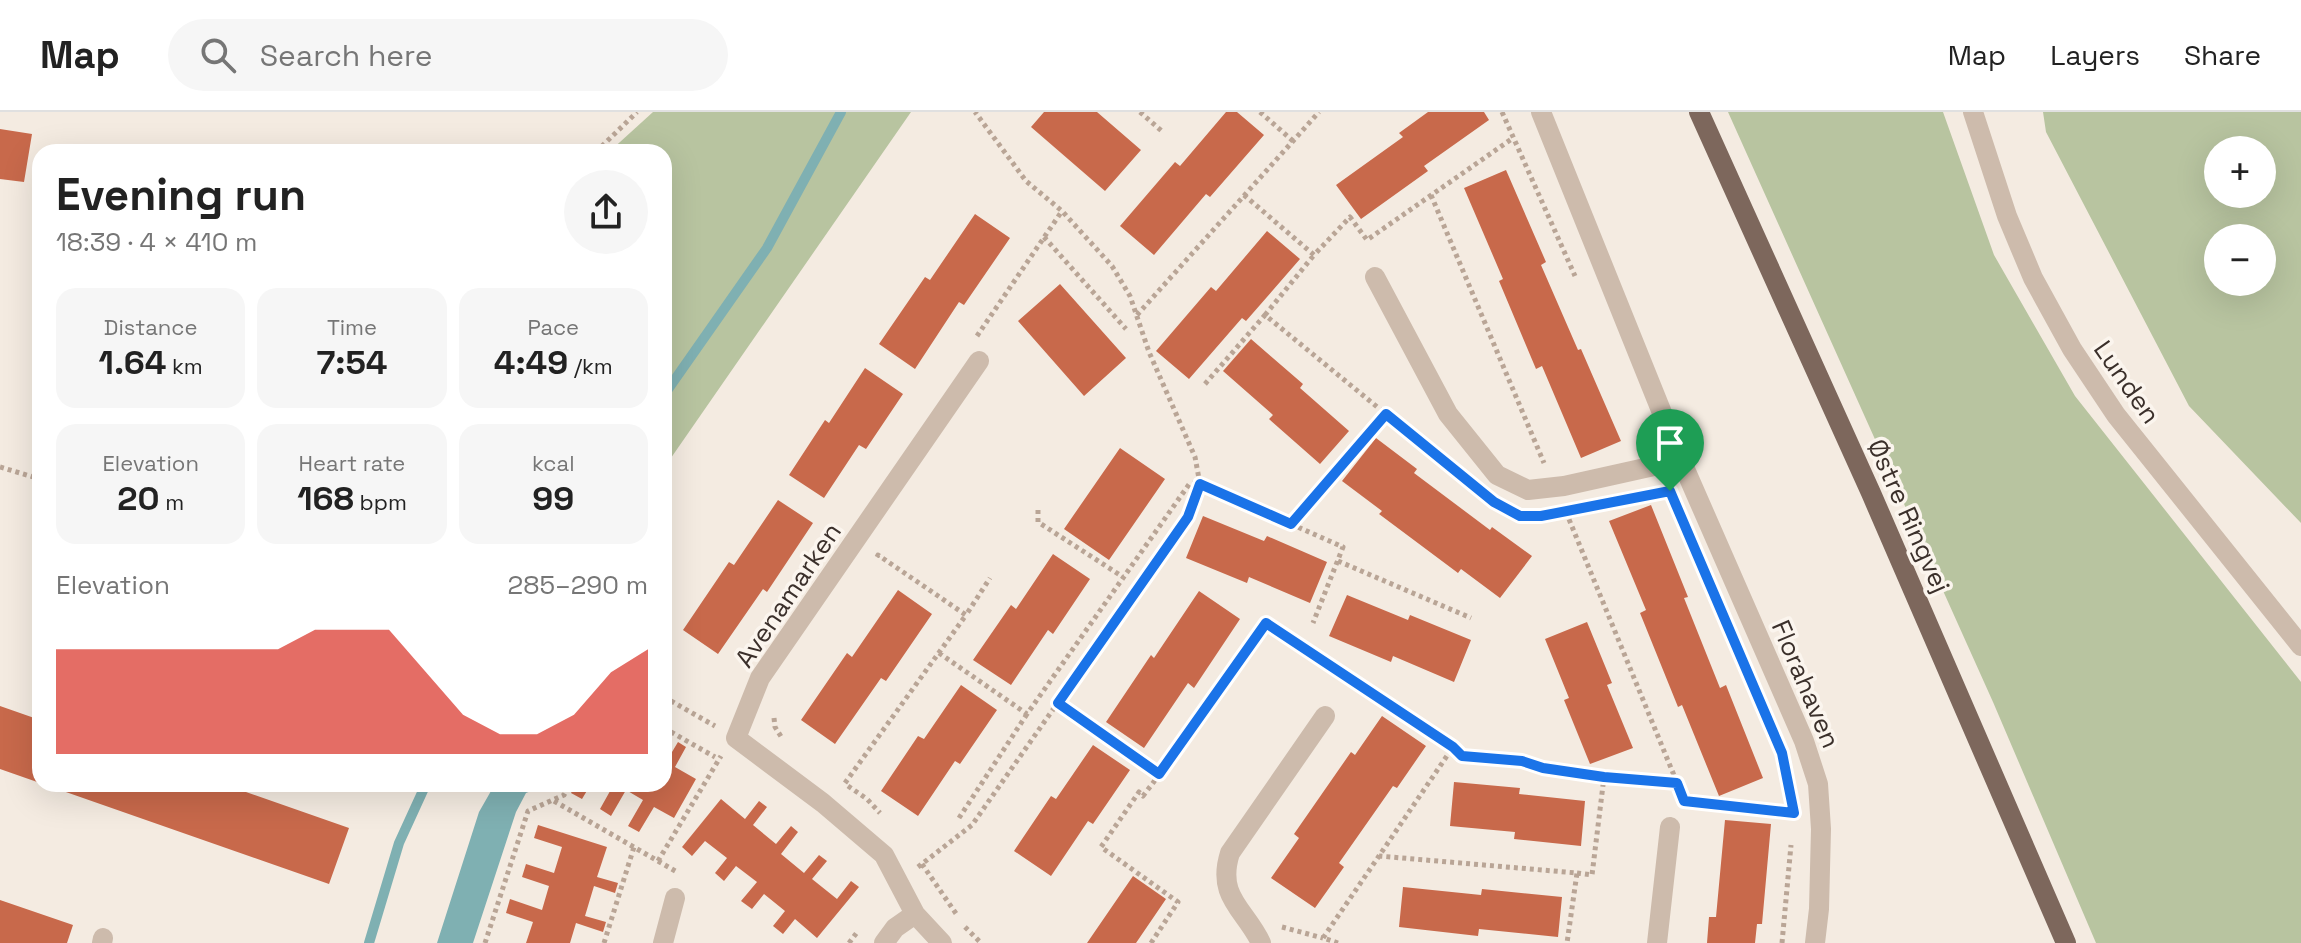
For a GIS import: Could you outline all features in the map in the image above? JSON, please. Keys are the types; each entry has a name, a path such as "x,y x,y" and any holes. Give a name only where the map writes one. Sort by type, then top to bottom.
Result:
{"main road":[{"name":"Østre Ringvej","path":"1699,112 1871,493 2066,943"}],"street":[{"name":"Florahaven","path":"1541,112 1681,460 1800,730 1818,784 1821,829 1815,943"},
{"name":"Lunden","path":"1973,112 2007,216 2033,278 2072,349 2116,415 2301,646"},
{"path":"1375,277 1448,414 1497,475 1528,490 1564,486 1681,460"},
{"name":"Avenamarken","path":"736,738 760,678 979,361"},
{"path":"1261,943 1229,891 1225,868 1230,853 1325,716"},
{"path":"736,738 823,803 884,855 915,914 942,943"},
{"path":"1657,943 1678,824"},
{"path":"663,943 675,898"},
{"path":"884,943 895,928 915,914"}],"path":[{"path":"604,144 637,112"},
{"path":"898,882 972,825 1188,517 1200,484 1195,457 1149,352 1130,296 1112,266 1062,211 1026,181 975,112"},
{"path":"1140,112 1164,133"},
{"path":"1260,112 1293,141"},
{"path":"1137,315 1319,112"},
{"path":"1502,112 1578,283"},
{"path":"1205,384 1350,217 1367,240 1513,137"},
{"path":"1244,195 1314,255"},
{"path":"1431,195 1548,472"},
{"path":"979,361 977,335 1062,211"},
{"path":"1044,237 1126,329"},
{"path":"1265,315 1470,483"},
{"path":"1291,524 1386,414"},
{"path":"0,467 32,477"},
{"path":"959,818 1027,714 1190,483 1200,484 1343,547 1313,623"},
{"path":"1553,514 1581,508"},
{"path":"1038,510 1038,522 1123,577"},
{"path":"1566,511 1687,806 1678,824"},
{"path":"868,568 878,555 966,615"},
{"path":"1338,561 1471,618"},
{"path":"845,783 990,578"},
{"path":"1151,943 1178,902 1101,847 1139,792 1143,796 1266,623 1462,756 1522,761 1543,768 1604,777 1677,783"},
{"path":"939,653 1027,714"},
{"path":"672,702 736,738"},
{"path":"1058,703 1159,774"},
{"path":"773,714 775,727 791,744"},
{"path":"672,733 730,765"},
{"path":"1323,938 1453,747"},
{"path":"658,861 718,759"},
{"path":"834,775 867,799 884,817"},
{"path":"1379,856 1592,875 1604,777"},
{"path":"485,943 528,811 566,792"},
{"path":"553,801 683,876 675,898"},
{"path":"1684,801 1794,813"},
{"path":"1791,801 1793,828"},
{"path":"1782,943 1791,842"},
{"path":"604,943 634,847"},
{"path":"915,854 963,925 981,943"},
{"path":"1567,943 1577,873"},
{"path":"1274,924 1338,943"}],"green space":[{"path":"653,112 911,112 672,456 672,144 618,144"},
{"path":"1728,112 1943,112 1994,255 2075,396 2301,682 2301,943 2096,943 1993,702"},
{"path":"2043,112 2301,112 2301,523 2189,406 2046,132"}],"water":[{"path":"490,792 528,792 516,812 473,943 437,943 479,812"}],"building":[{"path":"1044,112 1097,112 1141,150 1105,191 1031,127"},
{"path":"1226,112 1237,112 1264,135 1210,197 1206,194 1154,255 1120,226 1175,162 1180,166"},
{"path":"1428,112 1484,112 1489,120 1424,166 1428,171 1361,219 1336,185 1403,137 1399,133"},
{"path":"0,129 32,134 24,182 0,179"},
{"path":"1506,170 1546,262 1541,265 1621,441 1581,458 1542,366 1536,369 1499,281 1503,279 1464,188"},
{"path":"975,214 1010,238 964,305 959,302 915,369 879,344 925,277 930,280"},
{"path":"1267,231 1300,259 1246,321 1242,318 1189,379 1156,351 1211,287 1216,291"},
{"path":"1060,284 1126,358 1084,396 1018,321"},
{"path":"1251,339 1303,384 1300,388 1349,431 1320,464 1269,419 1273,415 1223,371"},
{"path":"865,368 903,394 866,449 859,445 824,498 789,475 825,420 829,423"},
{"path":"1376,438 1417,469 1414,473 1490,530 1492,527 1532,556 1500,598 1461,569 1458,573 1379,514 1382,511 1342,481"},
{"path":"1120,448 1165,479 1109,560 1064,529"},
{"path":"778,500 813,523 767,592 763,589 718,654 683,630 729,562 734,565"},
{"path":"1651,505 1720,688 1726,685 1763,778 1719,796 1640,613 1646,610 1609,521"},
{"path":"1203,516 1264,541 1267,536 1327,562 1310,603 1249,577 1247,583 1186,558"},
{"path":"1053,554 1090,579 1053,634 1048,630 1011,685 973,660 1011,605 1016,609"},
{"path":"898,590 932,614 886,681 881,678 835,744 801,720 847,653 852,657"},
{"path":"1199,591 1240,619 1194,688 1188,683 1144,748 1106,722"},
{"path":"1347,595 1408,620 1410,615 1471,640 1454,682 1393,656 1391,662 1329,636"},
{"path":"1587,622 1612,683 1607,685 1633,748 1590,764 1564,700 1569,698 1545,639"},
{"path":"961,685 997,710 960,764 955,761 918,816 881,791 918,736 924,739"},
{"path":"0,706 32,717 32,780 0,769"},
{"path":"1382,716 1426,746 1397,788 1393,786 1339,863 1344,867 1315,908 1271,878 1299,838 1294,834 1351,752 1355,755"},
{"path":"678,742 686,747 675,767 696,779 674,818 654,807 639,832 628,826 643,800 629,792 672,792 672,752"},
{"path":"1093,745 1130,770 1093,824 1088,821 1051,876 1014,851 1051,796 1056,799"},
{"path":"1454,782 1520,788 1519,794 1585,801 1581,846 1514,839 1515,832 1450,826"},
{"path":"66,792 246,792 349,828 329,884"},
{"path":"572,792 586,792 582,799"},
{"path":"610,792 625,792 611,816 600,809"},
{"path":"721,799 745,819 759,801 767,807 753,825 776,844 791,826 798,832 781,854 804,873 819,855 827,861 812,879 837,899 851,881 859,887 817,938 795,919 783,934 773,926 785,911 764,894 752,909 741,901 757,882 736,866 724,881 715,873 727,858 705,841 692,856 682,847"},
{"path":"1725,820 1771,824 1762,924 1757,924 1755,943 1707,943 1709,917 1716,917"},
{"path":"538,825 607,847 597,877 618,883 615,893 594,886 585,916 606,922 603,932 576,923 570,943 526,943 533,922 506,913 510,899 542,910 549,886 522,877 526,864 554,873 562,847 534,838"},
{"path":"1133,876 1166,899 1136,943 1087,943"},
{"path":"1403,887 1481,895 1482,889 1562,897 1558,937 1479,929 1478,936 1399,927"},
{"path":"0,900 73,925 67,943 0,943"}],"waterway":[{"path":"672,384 767,248 841,112"},
{"path":"369,943 399,843 422,792"}],"route":[{"path":"1386,414 1494,502 1520,516 1541,516 1670,491 1782,753 1794,813 1684,801 1677,783 1604,777 1543,768 1522,761 1462,756 1266,623 1159,774 1058,703 1188,517 1200,484 1291,524 1386,414"}]}
